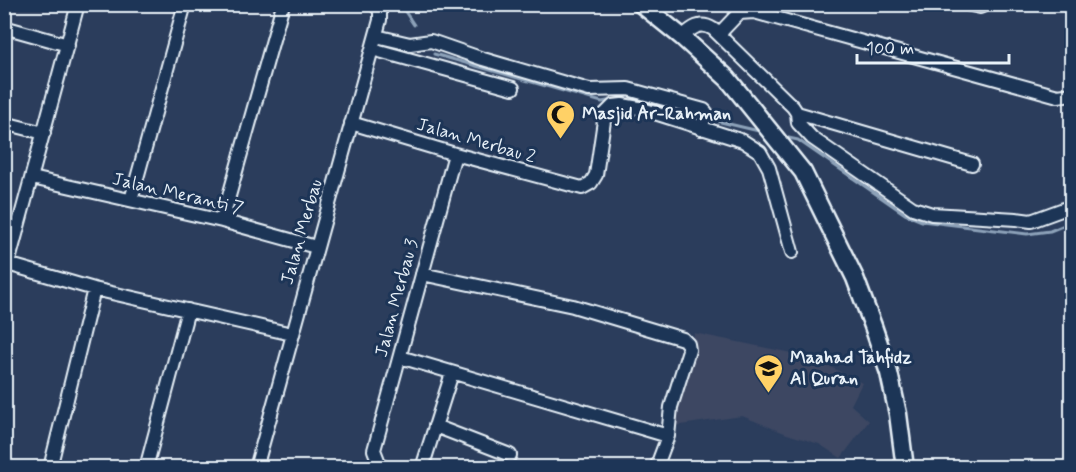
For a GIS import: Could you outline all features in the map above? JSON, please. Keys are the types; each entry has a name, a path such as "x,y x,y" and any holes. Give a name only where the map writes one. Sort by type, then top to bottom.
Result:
{"main road":[{"path":"641,4 728,79 803,172 855,278 873,326 889,373 898,414 905,468"}],"street":[{"path":"78,4 32,178 6,263 94,289 292,334"},
{"path":"131,200 185,4"},
{"path":"222,221 283,4"},
{"path":"966,4 980,7 987,4"},
{"name":"Jalan Merbau","path":"256,468 376,36 381,15 376,6"},
{"path":"718,34 740,13 754,12 1069,98"},
{"path":"682,37 690,29 705,24 718,34 797,113 972,164"},
{"path":"4,27 68,45"},
{"path":"376,36 413,44 431,41 589,90 628,89 704,110 703,123 743,141 760,152 769,168 792,252"},
{"path":"372,49 513,88"},
{"name":"Jalan Merbau 2","path":"351,123 582,188 591,183 596,176 606,114 613,106 639,108 703,123"},
{"path":"797,113 798,123 812,138 903,202 923,212 1031,221 1071,206"},
{"path":"4,123 44,133"},
{"name":"Jalan Merbau 3","path":"381,468 374,450 455,154"},
{"name":"Jalan Meranti 7","path":"32,178 222,221 316,247"},
{"path":"422,274 573,306 680,337 687,344 688,350 671,407 668,436 656,468"},
{"path":"50,468 94,289"},
{"path":"146,468 188,310"},
{"path":"399,357 668,436"},
{"path":"422,468 452,373"},
{"path":"435,426 510,454"}],"shaded area":[{"name":"Maahad Tahfidz Al Quran","path":"694,333 811,357 862,383 851,405 869,421 841,458 819,444 742,416 674,426 676,408 691,361"}],"waterway":[{"path":"400,4 414,25"},
{"path":"434,54 602,102 622,98 635,101"},
{"path":"647,104 702,118"},
{"path":"708,119 763,132"},
{"path":"784,137 798,140 905,214 922,221 1027,234 1050,231 1072,222"}],"place":[{"name":"Masjid Ar-Rahman","path":"561,140"},
{"name":"Maahad Tahfidz Al Quran","path":"769,394"}]}
